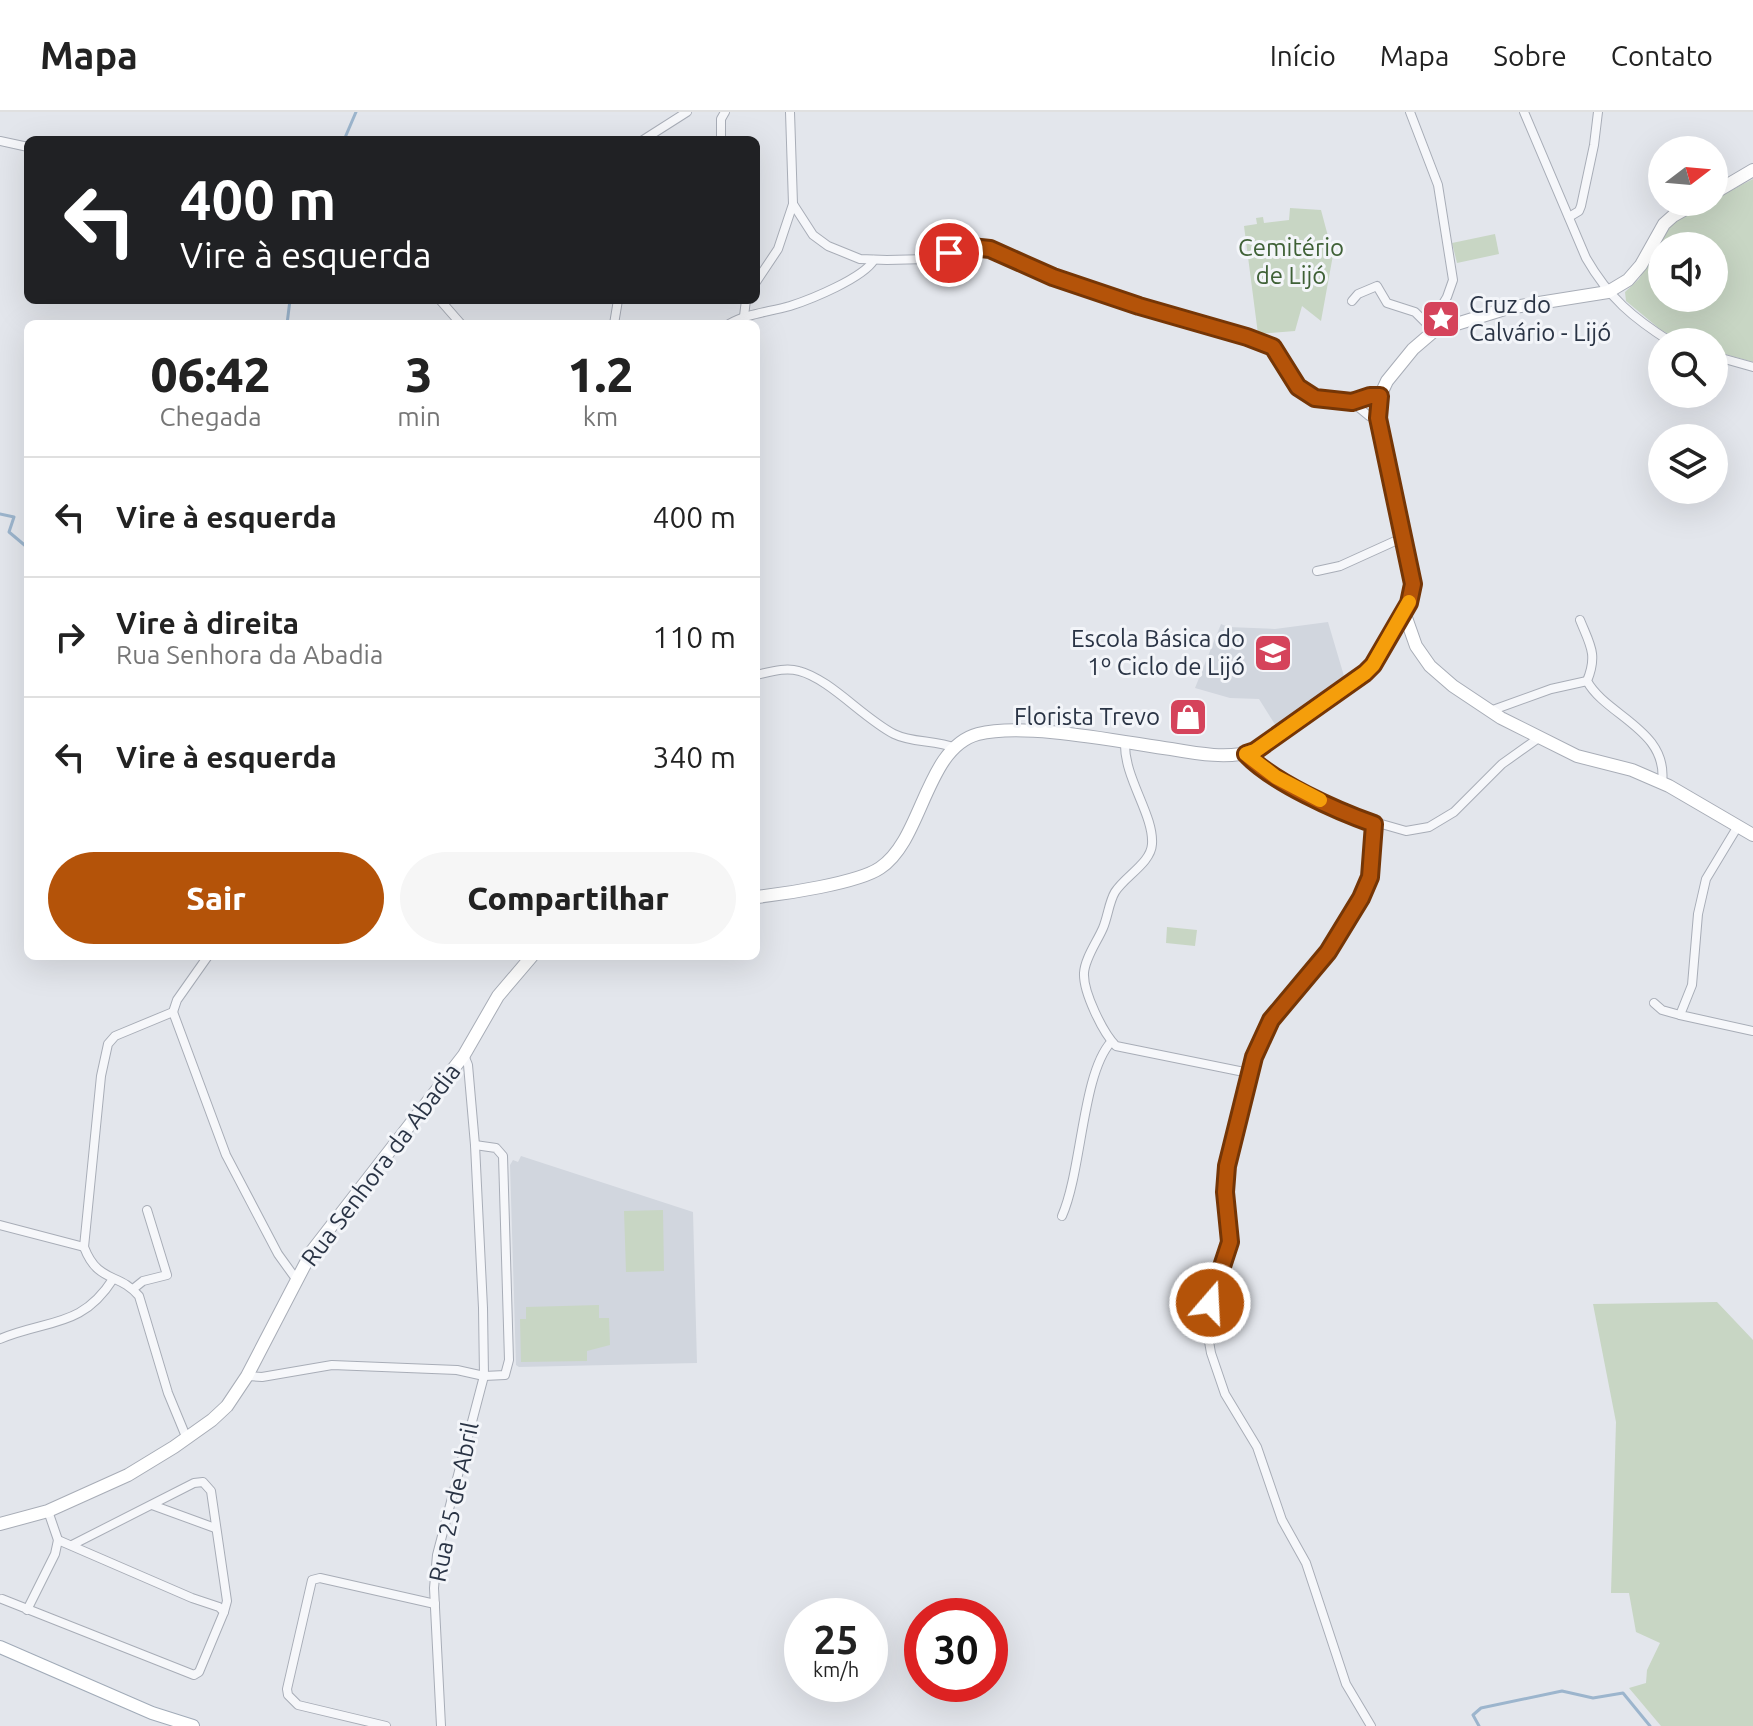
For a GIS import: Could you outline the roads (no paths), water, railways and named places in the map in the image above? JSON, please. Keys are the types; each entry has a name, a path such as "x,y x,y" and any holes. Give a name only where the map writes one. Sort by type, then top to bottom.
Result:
{"main road":[{"path":"1728,185 1753,170"},
{"path":"760,896 846,879 879,868 900,844 941,767 955,748 963,740 978,734 1008,731 1057,733 1204,754 1246,754 1255,751 1365,673 1373,665 1409,603 1413,584 1378,418 1380,396 1397,367 1434,331 1508,308 1608,292 1628,280 1641,265 1664,224 1673,216"},
{"path":"1404,612 1416,646 1430,666 1490,711 1577,756 1632,770 1662,783 1753,835"},
{"name":"Rua Senhora da Abadia","path":"0,1524 48,1511 128,1475 187,1439 227,1406 247,1376 312,1251 464,1055 498,996 529,960"},
{"path":"0,1647 152,1713 193,1726"}],"street":[{"path":"649,136 687,112"},
{"path":"721,136 721,119 725,112"},
{"path":"760,276 778,249 793,204 790,112"},
{"path":"1410,112 1438,185 1453,280 1432,322 1434,331"},
{"path":"1524,112 1586,258 1608,292 1649,328"},
{"path":"1569,217 1581,206 1598,112"},
{"path":"0,141 24,146"},
{"path":"793,204 813,235 828,246 860,259 928,259 971,247 990,249 1053,277 1273,347 1298,387 1315,398 1352,402 1380,396"},
{"path":"736,320 793,305 869,268 874,260"},
{"path":"1352,301 1358,294 1377,286 1387,303 1415,312 1434,331"},
{"path":"444,304 458,320"},
{"path":"744,316 746,304"},
{"path":"1728,360 1753,367"},
{"path":"1352,402 1369,416 1378,418"},
{"path":"1317,571 1340,566 1404,537"},
{"path":"1580,620 1594,655 1587,681"},
{"path":"760,674 779,669 800,671 896,735 955,748"},
{"path":"1490,711 1551,689 1587,681"},
{"path":"1587,681 1593,691 1626,716 1654,748 1663,773 1662,783"},
{"path":"1246,754 1288,783 1350,815 1406,831 1429,827 1454,812 1502,764 1540,737"},
{"path":"1125,743 1135,792 1148,820 1152,844 1147,858 1114,893 1084,973 1087,989 1106,1036 1116,1046 1249,1073"},
{"path":"1371,1726 1346,1684 1306,1563 1282,1520 1257,1447 1225,1394 1207,1330 1210,1303 1230,1242 1225,1192 1227,1166 1249,1073 1271,1020 1328,952 1361,898 1370,877 1374,824"},
{"path":"1680,1015 1692,985 1698,914 1706,879 1738,826"},
{"path":"205,960 177,1000 173,1012 226,1155 278,1254 296,1279"},
{"path":"1654,1003 1662,1010 1753,1031"},
{"path":"173,1012 115,1036 108,1044 101,1076 84,1247 96,1269 133,1289 143,1304 168,1393 187,1439"},
{"path":"1062,1216 1097,1068 1102,1052 1111,1042"},
{"name":"Rua 25 de Abril","path":"441,1726 435,1604 437,1555 484,1376 475,1145 468,1065 464,1055"},
{"path":"247,1376 262,1377 332,1365 505,1375 509,1360 501,1151 475,1145"},
{"path":"133,1289 143,1281 167,1275 147,1210"},
{"path":"0,1225 84,1247"},
{"path":"0,1339 25,1328 73,1317 93,1305 113,1279"},
{"path":"2,1599 194,1675 199,1672 227,1601 211,1491 203,1482 194,1483 72,1545"},
{"path":"152,1505 215,1528"},
{"path":"27,1610 55,1554 58,1540 48,1511"},
{"path":"58,1540 219,1607 224,1612"},
{"path":"386,1726 298,1705 288,1695 312,1580 320,1578 435,1604"}],"waterway":[{"path":"346,136 356,112"},
{"path":"288,320 290,304"},
{"path":"0,514 14,517 9,532 24,545"},
{"path":"1479,1726 1473,1715 1481,1708 1562,1691 1593,1698 1623,1693 1650,1726"}],"place":[{"name":"Cruz do Calvário - Lijó","path":"1441,319"},
{"name":"Escola Básica do 1º Ciclo de Lijó","path":"1273,653"},
{"name":"Florista Trevo","path":"1188,717"}],"park label":[{"name":"Cemitério de Lijó","path":"1291,262"}]}
